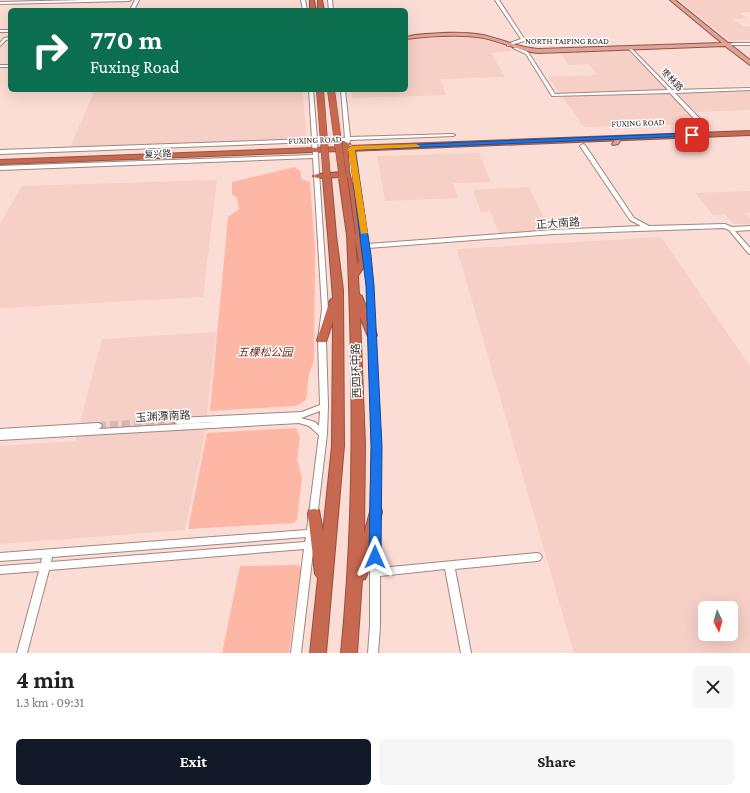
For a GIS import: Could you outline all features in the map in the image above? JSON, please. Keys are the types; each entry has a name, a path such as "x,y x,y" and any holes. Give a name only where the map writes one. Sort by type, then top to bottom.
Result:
{"highway":[{"name":"西四环中路","path":"318,653 338,446 338,290 320,92"},
{"name":"西四环中路","path":"331,92 351,235 359,447 355,592 349,653"},
{"name":"FUXING ROAD","path":"0,162 315,147 454,137 750,129"},
{"name":"FUXING ROAD","path":"347,145 619,138 750,132"},
{"path":"347,145 346,174 358,225 363,262 362,266 353,276"},
{"name":"FUXING ROAD","path":"0,158 315,147"},
{"path":"317,176 346,174"},
{"path":"354,289 372,335"},
{"path":"322,340 338,290"},
{"path":"355,592 376,512"},
{"path":"314,514 324,589"}],"main road":[{"path":"672,0 728,44"},
{"path":"676,0 750,62"},
{"name":"NORTH TAIPING ROAD","path":"408,37 475,36 493,39 511,46 538,51 728,44"},
{"path":"615,144 619,138"}],"street":[{"path":"0,3 129,0"},
{"path":"498,0 523,40 511,46"},
{"path":"0,45 5,38 8,38"},
{"name":"NORTH TAIPING ROAD","path":"728,44 750,44"},
{"path":"511,46 527,53 554,95 750,89"},
{"name":"枣林路","path":"629,48 703,125"},
{"path":"296,653 314,514 323,434 324,406 322,340 325,310 324,283 311,92"},
{"path":"343,92 347,145 366,246 372,335 376,446 373,653"},
{"path":"315,147 347,145"},
{"path":"583,146 632,219 649,227"},
{"name":"复兴路","path":"0,152 315,147"},
{"name":"复兴路","path":"0,168 315,147"},
{"name":"正大南路","path":"366,246 649,227 725,226 731,229 750,228"},
{"path":"731,229 750,252"},
{"name":"玉渊潭南路","path":"178,421 303,415 324,406"},
{"name":"玉渊潭南路","path":"0,437 299,420 312,424 323,434"},
{"path":"0,432 98,426"},
{"path":"0,557 311,533"},
{"path":"0,570 309,545"},
{"path":"22,653 48,554"},
{"path":"375,572 537,557"},
{"path":"449,565 466,653"}],"shaded area":[{"path":"679,0 750,0 750,12 740,13 747,18 733,19 743,26 750,26 750,40 730,41"},
{"path":"476,37 512,49 510,51 491,53 505,77 440,79 446,95 352,98 351,92 408,92 408,39"},
{"path":"629,50 698,124 584,127 548,77 597,75 589,64 569,65 559,51"},
{"path":"750,91 750,110 696,112 677,93"},
{"path":"94,92 303,92 306,135 296,139 70,147"},
{"path":"479,153 491,182 453,183 458,198 385,201 377,156"},
{"path":"217,180 203,297 0,308 0,224 22,186"},
{"path":"529,187 546,223 550,223 554,230 499,233 490,211 481,212 473,190"},
{"path":"750,191 750,213 745,213 750,219 750,224 733,224 725,214 713,215 695,193"},
{"path":"661,237 750,366 750,653 574,653 457,249"},
{"path":"216,332 205,433 185,530 0,544 0,446 75,441 102,339"}],"green space":[{"name":"五棵松公园","path":"295,167 301,172 301,179 310,182 315,249 314,361 309,374 306,400 296,406 210,411 228,217 239,209 237,198 232,195 232,182"},
{"path":"296,428 300,438 297,459 302,478 297,520 293,523 188,529 207,433"},
{"path":"298,565 301,568 289,653 222,653 240,566"}],"tunnel":[{"path":"98,426 178,421"}],"slow traffic":[{"path":"364,233 352,148 416,146"}],"route":[{"path":"375,557 376,446 370,286 352,148 692,135"}]}
